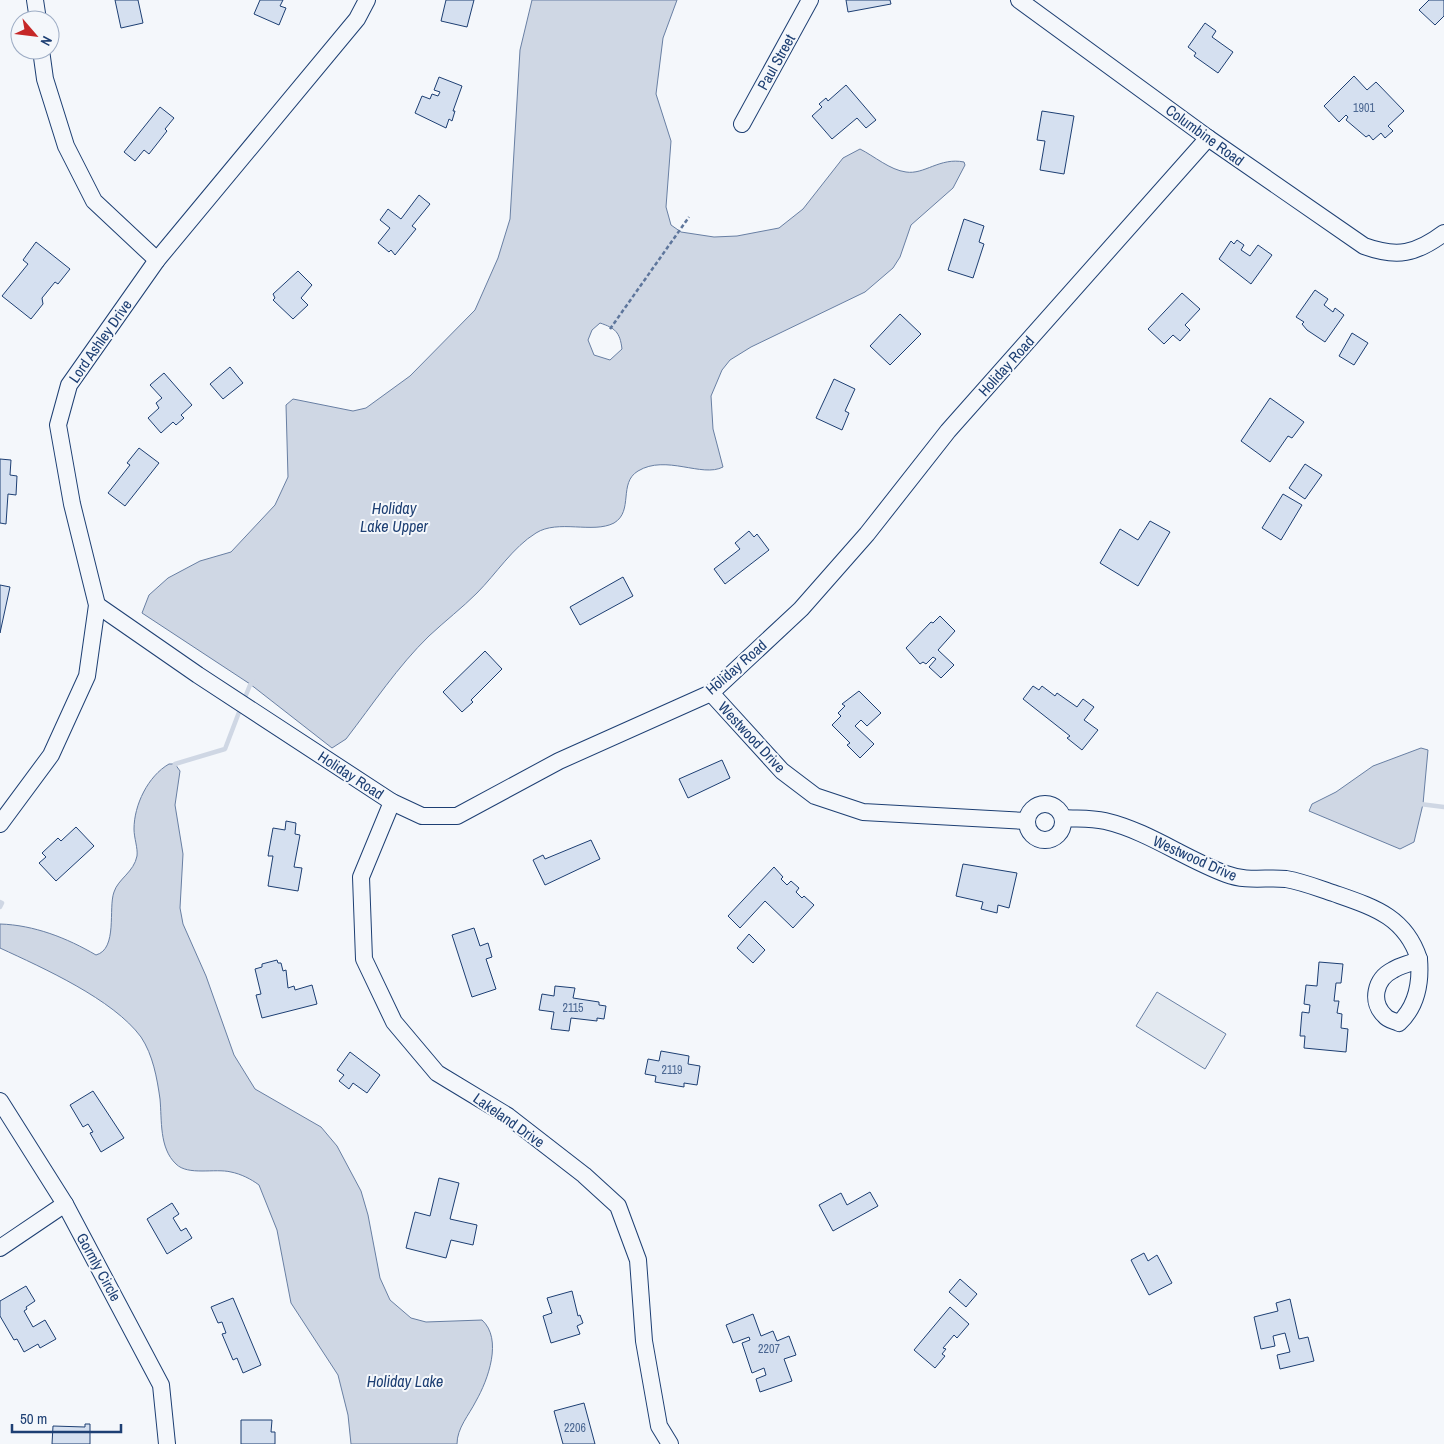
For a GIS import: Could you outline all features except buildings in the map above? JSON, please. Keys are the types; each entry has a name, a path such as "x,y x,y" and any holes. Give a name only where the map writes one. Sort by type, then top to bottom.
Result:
{"street":[{"name":"Lord Ashley Drive","path":"0,824 51,756 87,676 97,605 72,504 58,425 69,385 157,260 357,19 367,0"},
{"name":"Paul Street","path":"742,124 810,0"},
{"name":"Columbine Road","path":"1019,0 1208,138 1364,246 1381,252 1399,253 1427,246 1444,233"},
{"path":"42,60 45,79 66,146 94,201 157,260"},
{"name":"Holiday Road","path":"97,605 198,675 392,802 422,816 457,816 559,761 711,692 801,609 867,534 948,431 1208,138"},
{"name":"Westwood Drive","path":"711,692 782,771 815,796 863,812 1026,820"},
{"name":"Lakeland Drive","path":"392,802 361,877 364,959 394,1022 437,1073 508,1116 584,1174 618,1206 638,1260 644,1341 659,1426 670,1444"},
{"path":"1047,804 1057,808 1063,818 1063,825 1057,836 1046,841 1034,837 1027,827 1026,820 1035,806 1047,804"},
{"name":"Westwood Drive","path":"1063,818 1092,819 1134,831 1227,875 1256,880 1270,878 1300,882 1356,900 1382,912 1405,930 1414,942 1419,959"},
{"name":"Gormly Circle","path":"0,1101 65,1204 161,1384 167,1444"},
{"path":"0,1248 65,1204"}],"path":[{"path":"610,329 688,218"}],"shaded area":[{"path":"1157,992 1226,1034 1205,1069 1136,1026"}],"water":[{"name":"Holiday Lake Upper","path":"532,0 677,0 663,38 656,94 671,141 666,207 671,225 681,232 714,237 737,236 779,228 803,209 843,158 860,149 888,166 906,172 919,171 955,161 964,162 965,165 953,188 911,225 900,257 893,268 865,292 751,347 730,360 722,370 711,396 713,429 723,467 705,470 672,465 649,466 632,476 623,512 614,523 596,527 555,527 536,533 512,553 477,593 429,636 396,673 346,739 332,748 250,684 142,613 149,595 168,578 200,561 231,552 275,505 288,477 286,405 293,399 353,411 366,408 410,376 475,310 498,258 510,219 520,50","holes":["600,323 616,332 620,338 622,349 610,360 594,355 588,340 592,330"]},
{"path":"1421,748 1428,750 1423,804 1414,842 1400,849 1309,811 1312,804 1336,792 1373,766"},
{"name":"Holiday Lake","path":"169,764 175,764 180,771 175,805 183,854 180,908 183,924 206,976 234,1055 255,1089 321,1127 337,1146 361,1191 368,1215 380,1278 390,1300 411,1318 426,1322 482,1320 488,1328 492,1338 489,1371 481,1392 461,1427 457,1444 351,1444 348,1415 338,1375 291,1303 277,1230 259,1185 235,1173 187,1170 176,1164 164,1142 156,1075 149,1051 141,1037 129,1023 95,997 56,975 0,948 0,924 38,930 74,943 96,955 103,951 110,937 114,892 133,867 137,856 134,829 140,801 155,776"}],"waterway":[{"path":"244,700 250,685 254,682"},
{"path":"173,770 175,764 225,749 241,707"},
{"path":"1420,804 1444,807"},
{"path":"0,902 2,903 0,907"}]}
